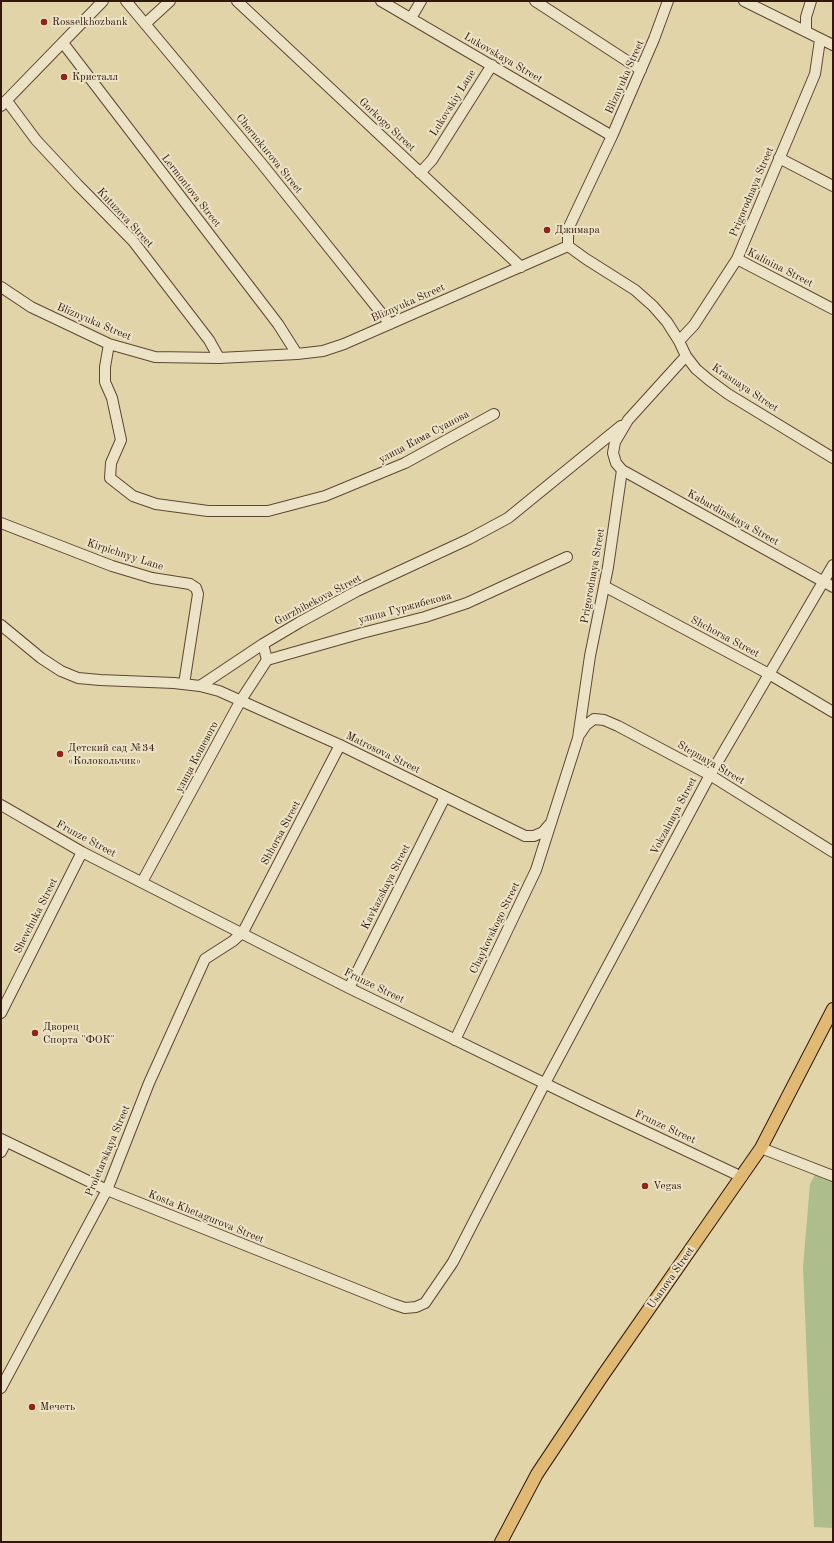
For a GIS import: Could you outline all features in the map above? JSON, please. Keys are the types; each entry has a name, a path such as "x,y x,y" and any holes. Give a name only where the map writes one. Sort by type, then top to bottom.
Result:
{"main road":[{"name":"Usanova Street","path":"501,1542 537,1474 601,1378 742,1177 760,1148 833,1009"}],"street":[{"path":"4,103 103,1"},
{"name":"Chernokurova Street","path":"126,1 267,170 390,324"},
{"path":"145,24 170,1"},
{"name":"Gorkogo Street","path":"237,1 520,267"},
{"name":"Lukovskaya Street","path":"382,1 612,136"},
{"path":"411,18 422,1"},
{"path":"535,1 641,70"},
{"name":"Bliznyuka Street","path":"1,287 31,307 109,344 155,357 219,358 298,354 323,351 344,344 568,246 568,230 641,70 668,1"},
{"path":"744,1 806,31 820,40 833,45"},
{"path":"806,31 806,17 810,1"},
{"name":"Prigorodnaya Street","path":"679,341 694,325 738,259 815,74 820,40"},
{"name":"Lermontova Street","path":"63,43 278,324 298,354"},
{"name":"Lukovskiy Lane","path":"420,173 432,160 492,65"},
{"name":"Kutuzova Street","path":"4,103 77,184 133,241 209,340 219,358"},
{"path":"779,158 833,186"},
{"name":"Krasnaya Street","path":"568,246 586,259 618,278 653,306 667,322 679,341 686,356 696,369 728,394 833,458"},
{"name":"Kalinina Street","path":"738,259 833,309"},
{"name":"улица Кима Суанова","path":"109,344 105,367 105,382 112,398 122,440 111,463 110,478 133,496 156,504 208,511 268,511 325,496 406,463 494,414"},
{"path":"622,470 616,463 613,453 615,442 628,420 686,356"},
{"name":"Gurzhibekova Street","path":"200,686 263,644 357,591 470,539 508,518 628,420"},
{"name":"Prigorodnaya Street","path":"550,823 578,738 590,656 604,586 622,470"},
{"name":"Kabardinskaya Street","path":"622,470 829,584"},
{"name":"Kirpichnyy Lane","path":"1,523 112,566 152,578 190,584 196,588 198,594 184,684"},
{"name":"улица Гуржибекова","path":"267,660 425,617 467,603 567,557"},
{"name":"Vokzalnaya Street","path":"405,1308 416,1307 425,1303 453,1262 545,1083 710,775 769,674 829,584 833,565"},
{"name":"Shchorsa Street","path":"604,586 769,674 833,712"},
{"path":"1,625 41,658 78,678 200,686"},
{"path":"263,644 267,660"},
{"name":"улица Кошевого","path":"142,882 241,700 267,660"},
{"name":"Matrosova Street","path":"200,686 219,690 340,745 525,836 534,836 543,832 550,823"},
{"name":"Stepnaya Street","path":"578,738 586,725 594,719 604,720 618,726 710,775 833,852"},
{"name":"Shhorsa Street","path":"243,932 340,745"},
{"name":"Kavkazskaya Street","path":"349,988 445,797"},
{"name":"Frunze Street","path":"1,805 82,852 243,932 349,988 742,1177"},
{"name":"Chaykovskogo Street","path":"455,1040 536,870 550,823"},
{"name":"Shevchuka Street","path":"1,1013 82,852"},
{"name":"Proletarskaya Street","path":"1,1388 107,1190 149,1083 205,959 234,941 243,932"},
{"path":"1,1152 4,1140"},
{"name":"Kosta Khetagurova Street","path":"4,1140 107,1190 405,1308"},
{"path":"760,1148 833,1176"}],"green space":[{"path":"817,1171 833,1177 833,1528 814,1527 803,1267 810,1184"}],"place":[{"name":"Rosselkhozbank","path":"44,22"},
{"name":"Кристалл","path":"64,77"},
{"name":"Джимара","path":"547,230"},
{"name":"Детский сад №34 «Колокольчик»","path":"60,754"},
{"name":"Дворец Спорта \"ФОК\"","path":"35,1033"},
{"name":"Vegas","path":"645,1186"},
{"name":"Мечеть","path":"32,1407"}]}
